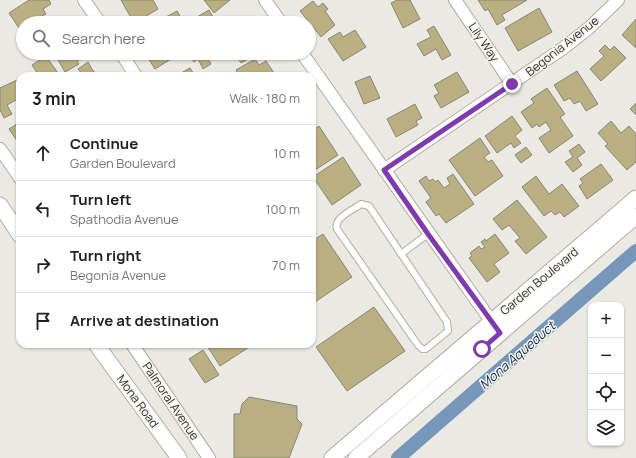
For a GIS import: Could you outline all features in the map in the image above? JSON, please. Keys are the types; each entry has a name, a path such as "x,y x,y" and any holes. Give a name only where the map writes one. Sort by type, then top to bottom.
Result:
{"street":[{"path":"84,0 95,16"},
{"path":"265,0 276,16"},
{"name":"Lily Way","path":"455,0 512,84"},
{"name":"Begonia Avenue","path":"384,170 512,84 589,28 618,0"},
{"path":"125,60 133,72"},
{"path":"305,60 311,72"},
{"path":"317,85 384,170 428,234 500,333"},
{"path":"0,149 16,172"},
{"name":"Garden Boulevard","path":"332,458 636,198"},
{"path":"0,205 16,229"},
{"name":"Garden Boulevard","path":"356,458 636,216"},
{"name":"Mona Road","path":"99,348 179,458"},
{"name":"Palmoral Avenue","path":"135,348 209,458"}],"lane":[{"path":"361,204 369,206 401,254 448,326 448,331 426,349 422,349 418,345 336,229 335,225 337,220 361,204"},
{"path":"401,254 428,234"}],"building":[{"path":"29,0 49,0 51,4 43,9 46,14 42,16 16,16 16,24 9,13"},
{"path":"121,0 153,0 158,9 146,16 130,16"},
{"path":"204,0 230,0 214,13"},
{"path":"397,0 410,0 420,19 403,28 391,3"},
{"path":"478,0 527,0 502,15 505,20 497,25 488,9 485,11"},
{"path":"313,1 318,7 323,3 328,9 325,11 335,25 321,37 316,31 316,16 304,16 300,11"},
{"path":"539,8 552,32 518,51 505,28"},
{"path":"209,10 212,16 199,16"},
{"path":"177,11 180,16 168,16"},
{"path":"636,19 636,48 622,35"},
{"path":"434,26 451,55 442,60 436,49 424,56 417,44 431,37 427,30"},
{"path":"355,30 366,47 343,61 328,39 340,32 343,37"},
{"path":"605,45 610,50 614,46 626,58 601,81 590,69 604,56 599,51"},
{"path":"40,60 49,60 57,72 36,72 32,65"},
{"path":"58,60 79,60 77,61 79,64 65,72"},
{"path":"149,60 169,60 155,69"},
{"path":"198,60 209,60 211,64 203,69"},
{"path":"239,60 246,60 241,63"},
{"path":"256,60 259,65 266,61 273,72 237,72 236,70"},
{"path":"88,62 95,72 80,72 78,69"},
{"path":"190,68 192,72 183,72"},
{"path":"577,71 598,104 586,111 580,101 574,104 570,98 564,101 554,85"},
{"path":"457,72 469,92 441,108 434,96 439,93 434,85"},
{"path":"370,76 380,98 364,104 355,82"},
{"path":"16,80 16,100 7,105 12,114 4,118 0,110 0,88"},
{"path":"547,88 565,114 560,117 573,136 549,153 539,138 551,130 546,122 539,127 537,124 532,128 521,112 534,103 531,99"},
{"path":"636,103 636,115 630,109"},
{"path":"415,104 422,118 416,121 418,125 396,137 387,119"},
{"path":"512,116 522,130 515,136 521,143 514,148 511,143 497,153 485,136"},
{"path":"611,121 621,133 629,126 636,134 636,162 627,170 605,146 608,144 598,133"},
{"path":"16,125 16,139 9,129"},
{"path":"319,126 338,155 316,169 316,128"},
{"path":"480,138 490,153 484,157 488,162 492,160 503,176 475,196 449,160"},
{"path":"579,144 585,152 577,158 582,165 573,172 565,162 573,157 569,151"},
{"path":"526,147 532,155 521,163 515,155"},
{"path":"343,157 361,185 332,205 316,181 316,175"},
{"path":"601,164 613,180 587,199 579,186 583,183 580,179"},
{"path":"453,174 474,204 446,223 439,214 436,216 426,202 431,198 419,181 426,176 429,181 433,179 435,182 438,180 444,188 450,184 447,178"},
{"path":"536,176 549,194 562,184 579,206 564,217 560,212 555,215 551,211 544,216 522,187"},
{"path":"517,200 547,237 526,254 515,241 520,238 509,225 502,230 493,219"},
{"path":"323,234 352,277 316,301 316,238"},
{"path":"495,234 509,253 494,264 500,272 487,282 469,258 472,256 470,253 479,246 481,249 485,247 481,242 485,239 486,241"},
{"path":"374,307 405,351 347,391 316,347"},
{"path":"209,348 248,348 220,366"},
{"path":"203,350 219,375 205,383 189,359"},
{"path":"249,397 297,406 297,419 302,424 289,458 234,458 234,414 240,414 242,404"}],"waterway":[{"name":"Mona Aqueduct","path":"398,458 636,251"}],"route":[{"path":"482,349 500,333 428,234 384,170 512,84"}]}
